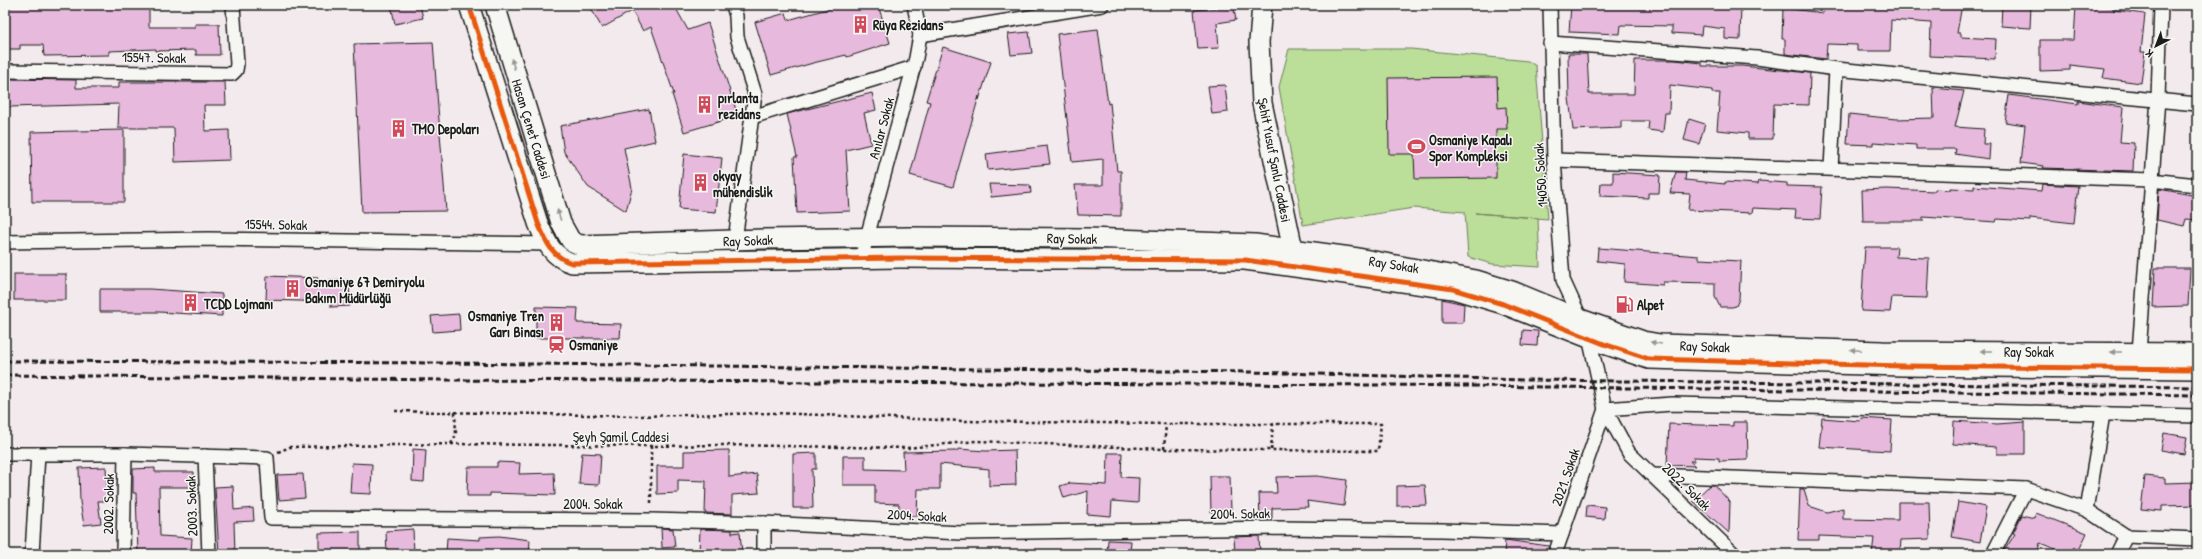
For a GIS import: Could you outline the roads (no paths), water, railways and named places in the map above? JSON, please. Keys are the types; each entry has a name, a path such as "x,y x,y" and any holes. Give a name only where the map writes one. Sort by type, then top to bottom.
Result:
{"street":[{"name":"15547. Sokak","path":"5,71 232,74 236,70 237,64 233,5"},
{"path":"469,5 529,199 547,244 554,253 564,261 579,264 861,259 1222,259 1294,257 1453,289 1503,304 1632,355 1666,361 2197,370"},
{"name":"Hasan Çenet Caddesi","path":"495,5 561,223 571,241 580,245"},
{"path":"733,5 736,16 737,37 755,94 735,240"},
{"name":"Anılar Sokak","path":"861,259 914,67 920,35 914,5"},
{"path":"920,35 1102,5"},
{"name":"Şehit Yusuf Şanlı Caddesi","path":"1262,5 1259,42 1262,103 1294,257"},
{"name":"14050. Sokak","path":"1550,5 1554,160 1563,280 1589,337 1605,409"},
{"path":"2139,352 2150,180 2158,99 2162,5"},
{"path":"1550,43 1757,58 1836,69 2158,99 2197,104"},
{"path":"752,117 914,67"},
{"path":"1831,169 1836,69"},
{"path":"1554,160 2150,180 2197,185"},
{"name":"Ray Sokak","path":"580,245 735,240 867,238 1087,238 1255,244 1294,257 1468,278 1512,291 1580,319 1643,341 1682,345 1882,351 2197,353"},
{"name":"15544. Sokak","path":"5,242 208,239 547,244"},
{"path":"1605,409 1672,404 2197,416"},
{"name":"2022. Sokak","path":"1605,409 1629,453 1734,554"},
{"name":"2021. Sokak","path":"1555,554 1605,409"},
{"path":"2087,510 2103,414"},
{"path":"5,454 206,456"},
{"path":"32,554 38,454"},
{"name":"2002. Sokak","path":"123,554 125,454"},
{"name":"2004. Sokak","path":"206,456 267,458 271,518 651,520 764,523 961,533 1278,528 1562,534"},
{"name":"2003. Sokak","path":"206,456 209,554"},
{"path":"1652,475 2026,489 2087,510 2126,536 2197,539"},
{"path":"1993,554 2026,489"},
{"path":"764,523 764,554"},
{"path":"2117,554 2126,536"}],"railway":[{"path":"5,361 447,363 1251,372 1526,380 2197,387"},
{"path":"5,375 448,380 1387,385 2197,395"}],"place":[{"name":"Rüya Rezidans","path":"860,24"},
{"name":"pırlanta rezidans","path":"705,105"},
{"name":"TMO Depoları","path":"399,128"},
{"name":"Osmaniye Kapalı Spor Kompleksi","path":"1416,147"},
{"name":"okyay mühendislik","path":"700,183"},
{"name":"Osmaniye 67 Demiryolu Bakım Müdürlüğü","path":"292,289"},
{"name":"TCDD Lojmanı","path":"191,303"},
{"name":"Alpet","path":"1624,304"},
{"name":"Osmaniye Tren Garı Binası","path":"557,323"},
{"name":"Osmaniye","path":"556,344"}]}
